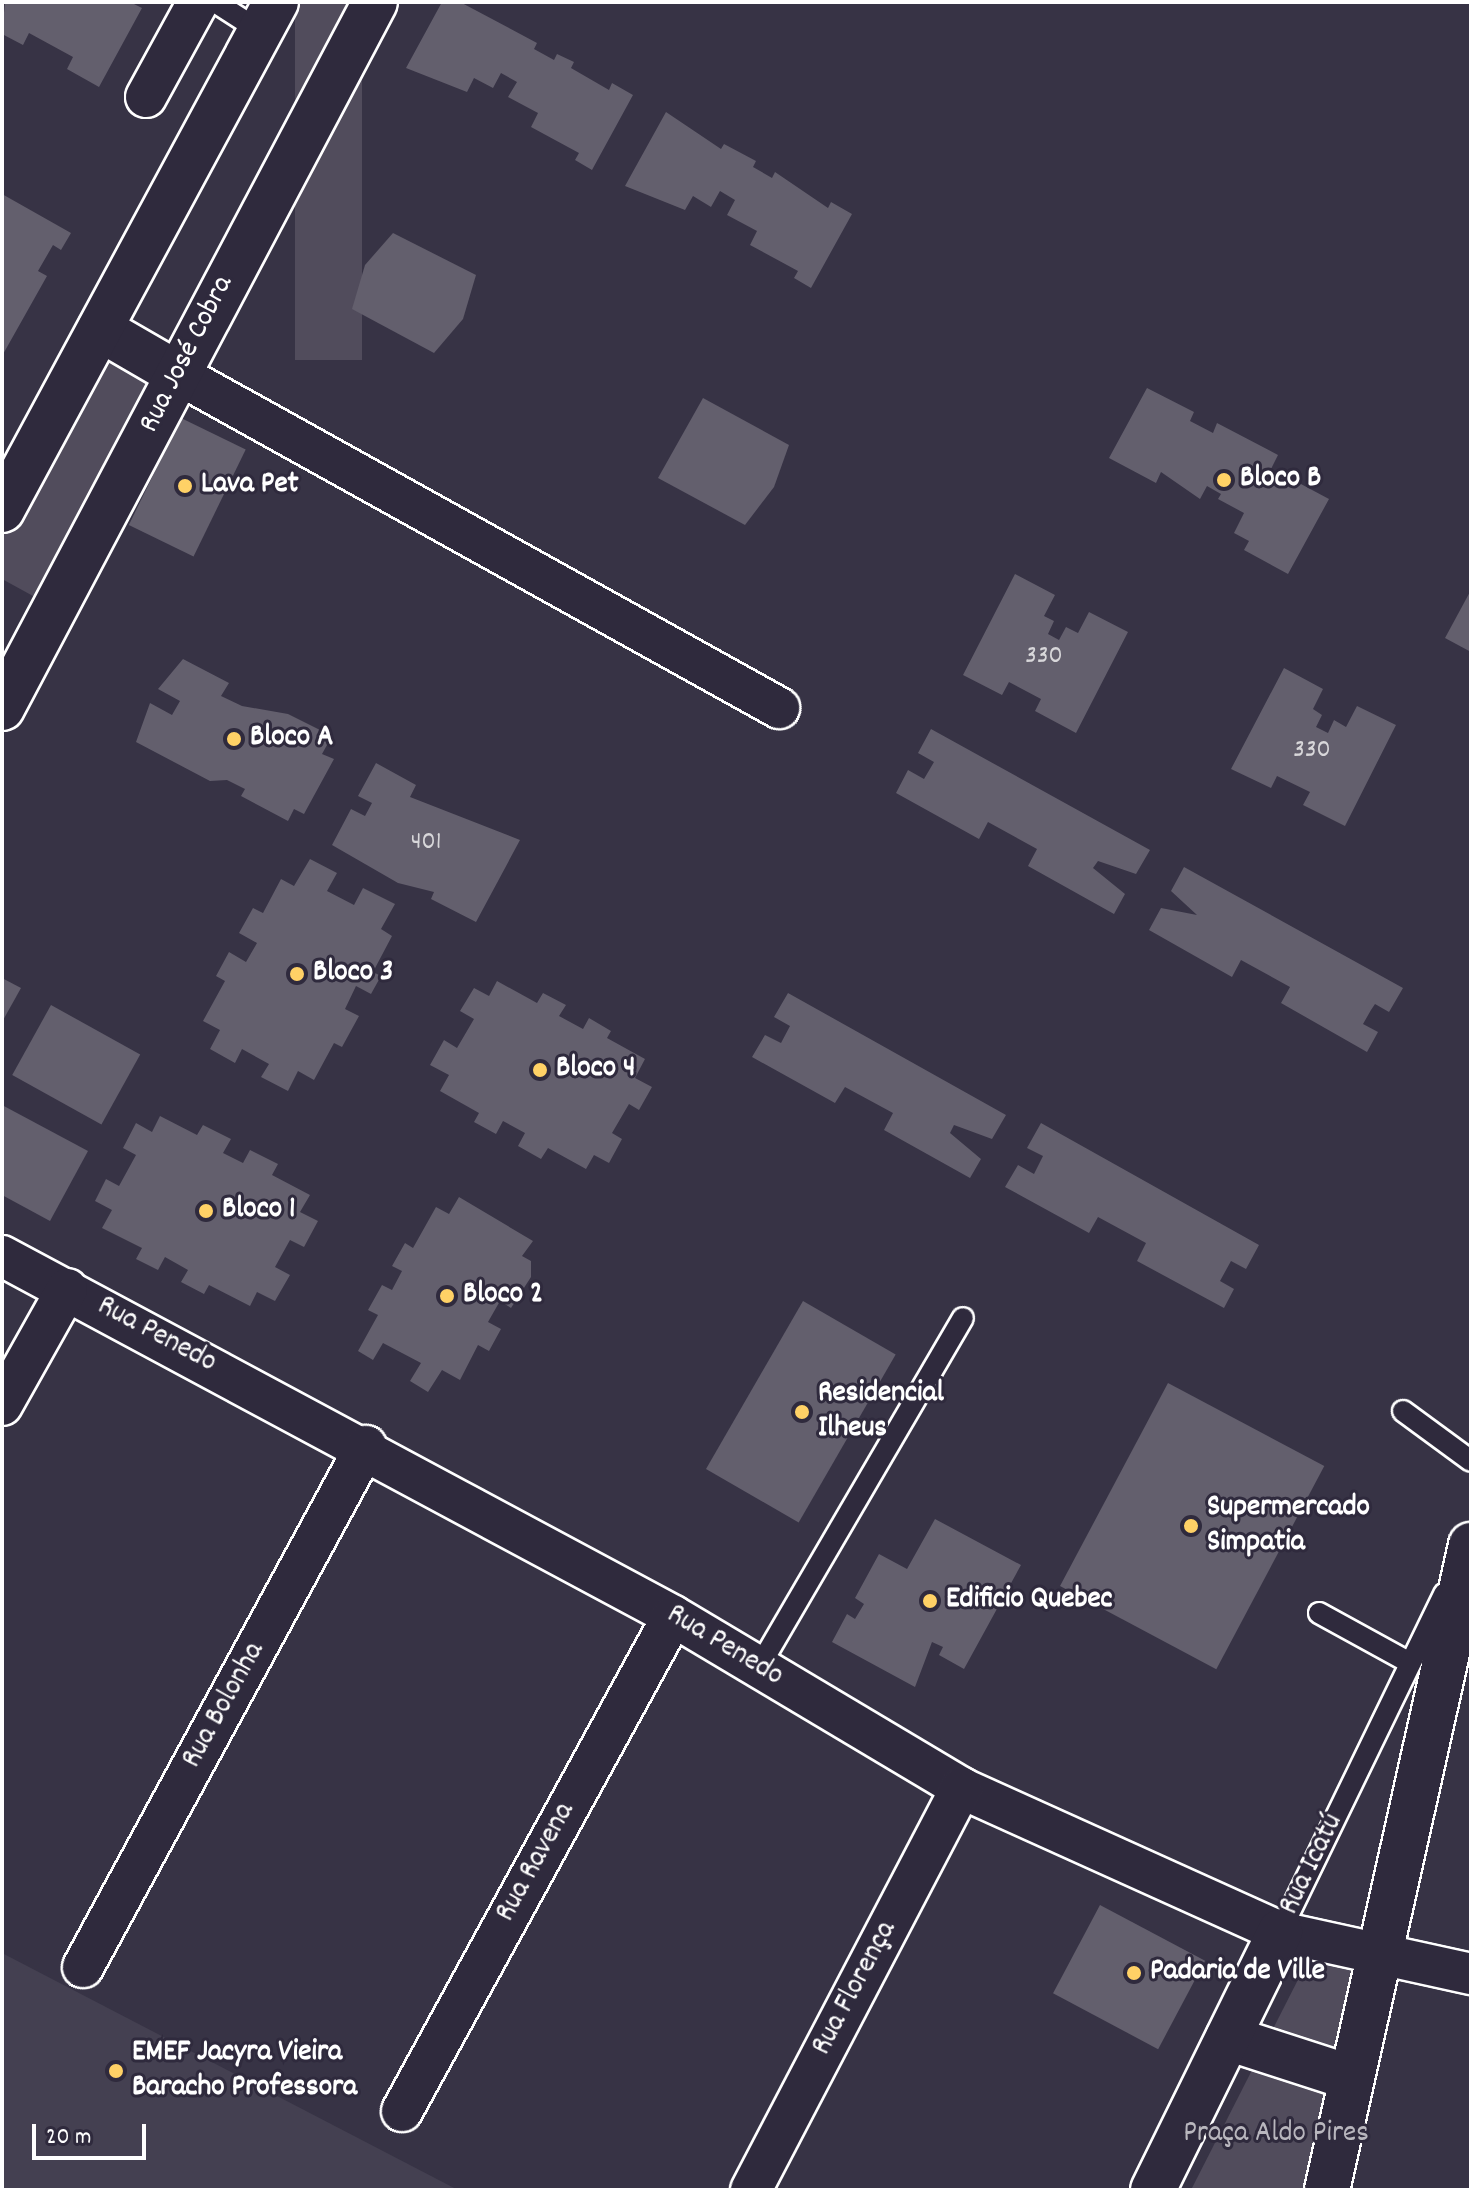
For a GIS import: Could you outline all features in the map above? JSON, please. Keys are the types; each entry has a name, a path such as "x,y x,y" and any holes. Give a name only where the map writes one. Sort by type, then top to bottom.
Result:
{"street":[{"path":"146,97 198,2"},
{"name":"Rua José Cobra","path":"2,708 97,539 176,373 375,2"},
{"path":"2,510 268,16"},
{"path":"100,329 779,708"},
{"name":"Rua Penedo","path":"2,1256 366,1446 673,1616 961,1788 1280,1932 1471,1974"},
{"path":"2,1405 67,1289"},
{"name":"Rua Bolonha","path":"83,1967 366,1446"},
{"path":"1327,2190 1471,1545"},
{"name":"Rua Ravena","path":"402,2111 673,1616"},
{"name":"Rua Florença","path":"751,2190 961,1788"},
{"name":"Rua Icatú","path":"1153,2190 1280,1932"},
{"path":"1228,2038 1352,2078"}],"lane":[{"path":"215,2 268,16"},
{"path":"759,1667 963,1318"},
{"path":"1403,1411 1471,1461"},
{"name":"Rua Icatú","path":"1280,1932 1471,1538"},
{"path":"1319,1613 1410,1663"}],"shaded area":[{"name":"EMEF Jacyra Vieira Baracho Professora","path":"2,1953 458,2190 2,2190"}],"green space":[{"path":"295,2 362,2 362,360 295,360"},
{"path":"94,351 152,386 44,602 2,579 2,529"},
{"name":"Praça Aldo Pires","path":"1323,1963 1363,1974 1314,2190 1191,2190 1306,1964"}],"building":[{"path":"5,2 130,2 142,8 99,87 67,69 73,57 29,33 23,45 2,34"},
{"path":"442,2 460,2 537,43 534,49 554,60 557,54 574,62 571,68 609,90 612,83 633,95 592,170 575,160 579,153 531,127 538,113 508,97 517,82 501,73 493,88 474,78 467,92 406,68"},
{"path":"666,112 721,149 724,144 756,161 753,167 772,178 775,172 828,208 831,202 852,214 811,288 794,278 798,271 750,245 757,231 727,215 735,200 720,191 711,207 693,196 685,210 625,186"},
{"path":"2,194 71,233 61,250 53,245 38,271 47,276 2,356"},
{"path":"393,233 476,275 463,319 434,353 352,309 365,265"},
{"name":"Bloco B","path":"1147,388 1194,412 1190,421 1213,433 1217,423 1278,455 1267,477 1279,483 1284,475 1329,499 1288,574 1244,550 1249,541 1234,533 1244,513 1218,499 1221,494 1207,486 1200,499 1161,472 1156,483 1109,458"},
{"path":"703,398 789,445 774,487 745,525 658,478"},
{"name":"Lava Pet","path":"181,418 246,450 194,557 129,525"},
{"path":"1015,574 1055,595 1044,616 1054,621 1048,634 1059,640 1066,627 1078,633 1089,612 1128,632 1076,733 1035,711 1041,699 1009,682 1002,695 963,675"},
{"path":"1471,590 1471,652 1445,638"},
{"name":"Bloco A","path":"183,659 229,683 221,696 242,706 288,714 332,736 322,754 334,759 304,814 294,809 288,821 241,796 245,789 227,780 210,781 136,742 150,703 172,715 180,701 158,689"},
{"path":"1284,668 1323,689 1313,709 1322,715 1316,727 1328,733 1334,720 1346,727 1357,706 1396,725 1345,826 1303,805 1310,792 1277,776 1271,788 1231,769"},
{"path":"931,729 1150,850 1136,874 1098,861 1093,868 1125,894 1114,914 1028,866 1037,849 988,822 979,839 896,793 908,770 924,779 934,762 918,753"},
{"path":"376,763 416,785 410,797 520,840 476,922 431,899 434,892 398,883 332,845 351,809 365,816 372,803 358,796"},
{"name":"Bloco 3","path":"310,859 337,873 327,891 354,905 363,888 395,904 381,929 392,936 373,972 381,976 371,994 356,986 345,1009 359,1016 342,1047 334,1043 314,1080 298,1071 288,1091 261,1077 269,1064 242,1049 235,1063 210,1049 220,1030 203,1021 225,981 216,976 229,952 246,962 257,943 239,933 253,908 263,913 281,879 294,886"},
{"path":"1184,867 1403,988 1389,1012 1375,1004 1363,1024 1378,1032 1367,1052 1281,1003 1290,987 1241,960 1232,977 1149,930 1161,908 1197,915 1171,891"},
{"path":"2,978 21,988 2,1022"},
{"name":"Bloco 4","path":"497,981 537,1003 543,993 566,1005 559,1016 583,1029 589,1018 611,1031 607,1038 645,1059 635,1078 652,1087 639,1110 629,1104 612,1133 622,1139 609,1163 594,1155 586,1169 548,1148 541,1159 518,1146 525,1133 503,1121 496,1134 474,1122 479,1113 440,1091 449,1075 430,1065 444,1040 457,1048 474,1019 460,1011 474,988 489,996"},
{"path":"788,993 1006,1115 992,1139 954,1125 950,1133 981,1159 970,1178 884,1130 893,1113 845,1087 835,1103 752,1057 765,1035 781,1043 790,1026 774,1017"},
{"path":"51,1005 140,1054 101,1124 12,1075"},
{"path":"2,1105 88,1151 50,1221 2,1195"},
{"name":"Bloco 1","path":"160,1116 197,1135 203,1125 231,1139 223,1153 243,1163 250,1150 278,1164 272,1175 310,1195 300,1212 318,1221 304,1247 290,1240 275,1267 290,1275 275,1301 257,1292 250,1306 209,1285 204,1294 181,1282 188,1270 165,1257 158,1270 136,1259 142,1248 102,1228 112,1210 95,1201 106,1179 119,1186 136,1155 123,1148 136,1123 152,1132"},
{"path":"1041,1123 1259,1245 1246,1269 1231,1261 1220,1281 1234,1289 1224,1308 1137,1261 1146,1243 1098,1217 1089,1233 1005,1187 1018,1165 1034,1174 1043,1156 1027,1148"},
{"name":"Bloco 2","path":"459,1197 533,1241 522,1256 531,1261 531,1277 511,1308 500,1301 488,1322 501,1329 489,1351 478,1345 460,1380 442,1370 428,1392 410,1381 421,1363 383,1343 373,1360 358,1351 378,1315 368,1310 382,1285 392,1290 402,1271 392,1266 405,1243 413,1248 436,1207 449,1214"},
{"name":"Residencial Ilheus","path":"803,1301 896,1354 799,1523 706,1469"},
{"name":"Supermercado Simpatia","path":"1168,1383 1324,1466 1216,1669 1060,1586"},
{"name":"Edificio Quebec","path":"935,1519 1021,1565 964,1669 939,1655 943,1647 932,1642 915,1687 832,1642 847,1614 855,1619 864,1604 855,1598 879,1554 907,1569"},
{"path":"1100,1905 1205,1961 1158,2049 1053,1993"}],"place":[{"name":"Bloco B","path":"1224,480"},
{"name":"Lava Pet","path":"185,486"},
{"name":"Bloco A","path":"234,739"},
{"name":"Bloco 3","path":"297,974"},
{"name":"Bloco 4","path":"540,1070"},
{"name":"Bloco 1","path":"206,1211"},
{"name":"Bloco 2","path":"447,1296"},
{"name":"Residencial Ilheus","path":"802,1412"},
{"name":"Supermercado Simpatia","path":"1191,1526"},
{"name":"Edificio Quebec","path":"930,1601"},
{"name":"Padaria de Ville","path":"1134,1973"},
{"name":"EMEF Jacyra Vieira Baracho Professora","path":"116,2071"}]}
